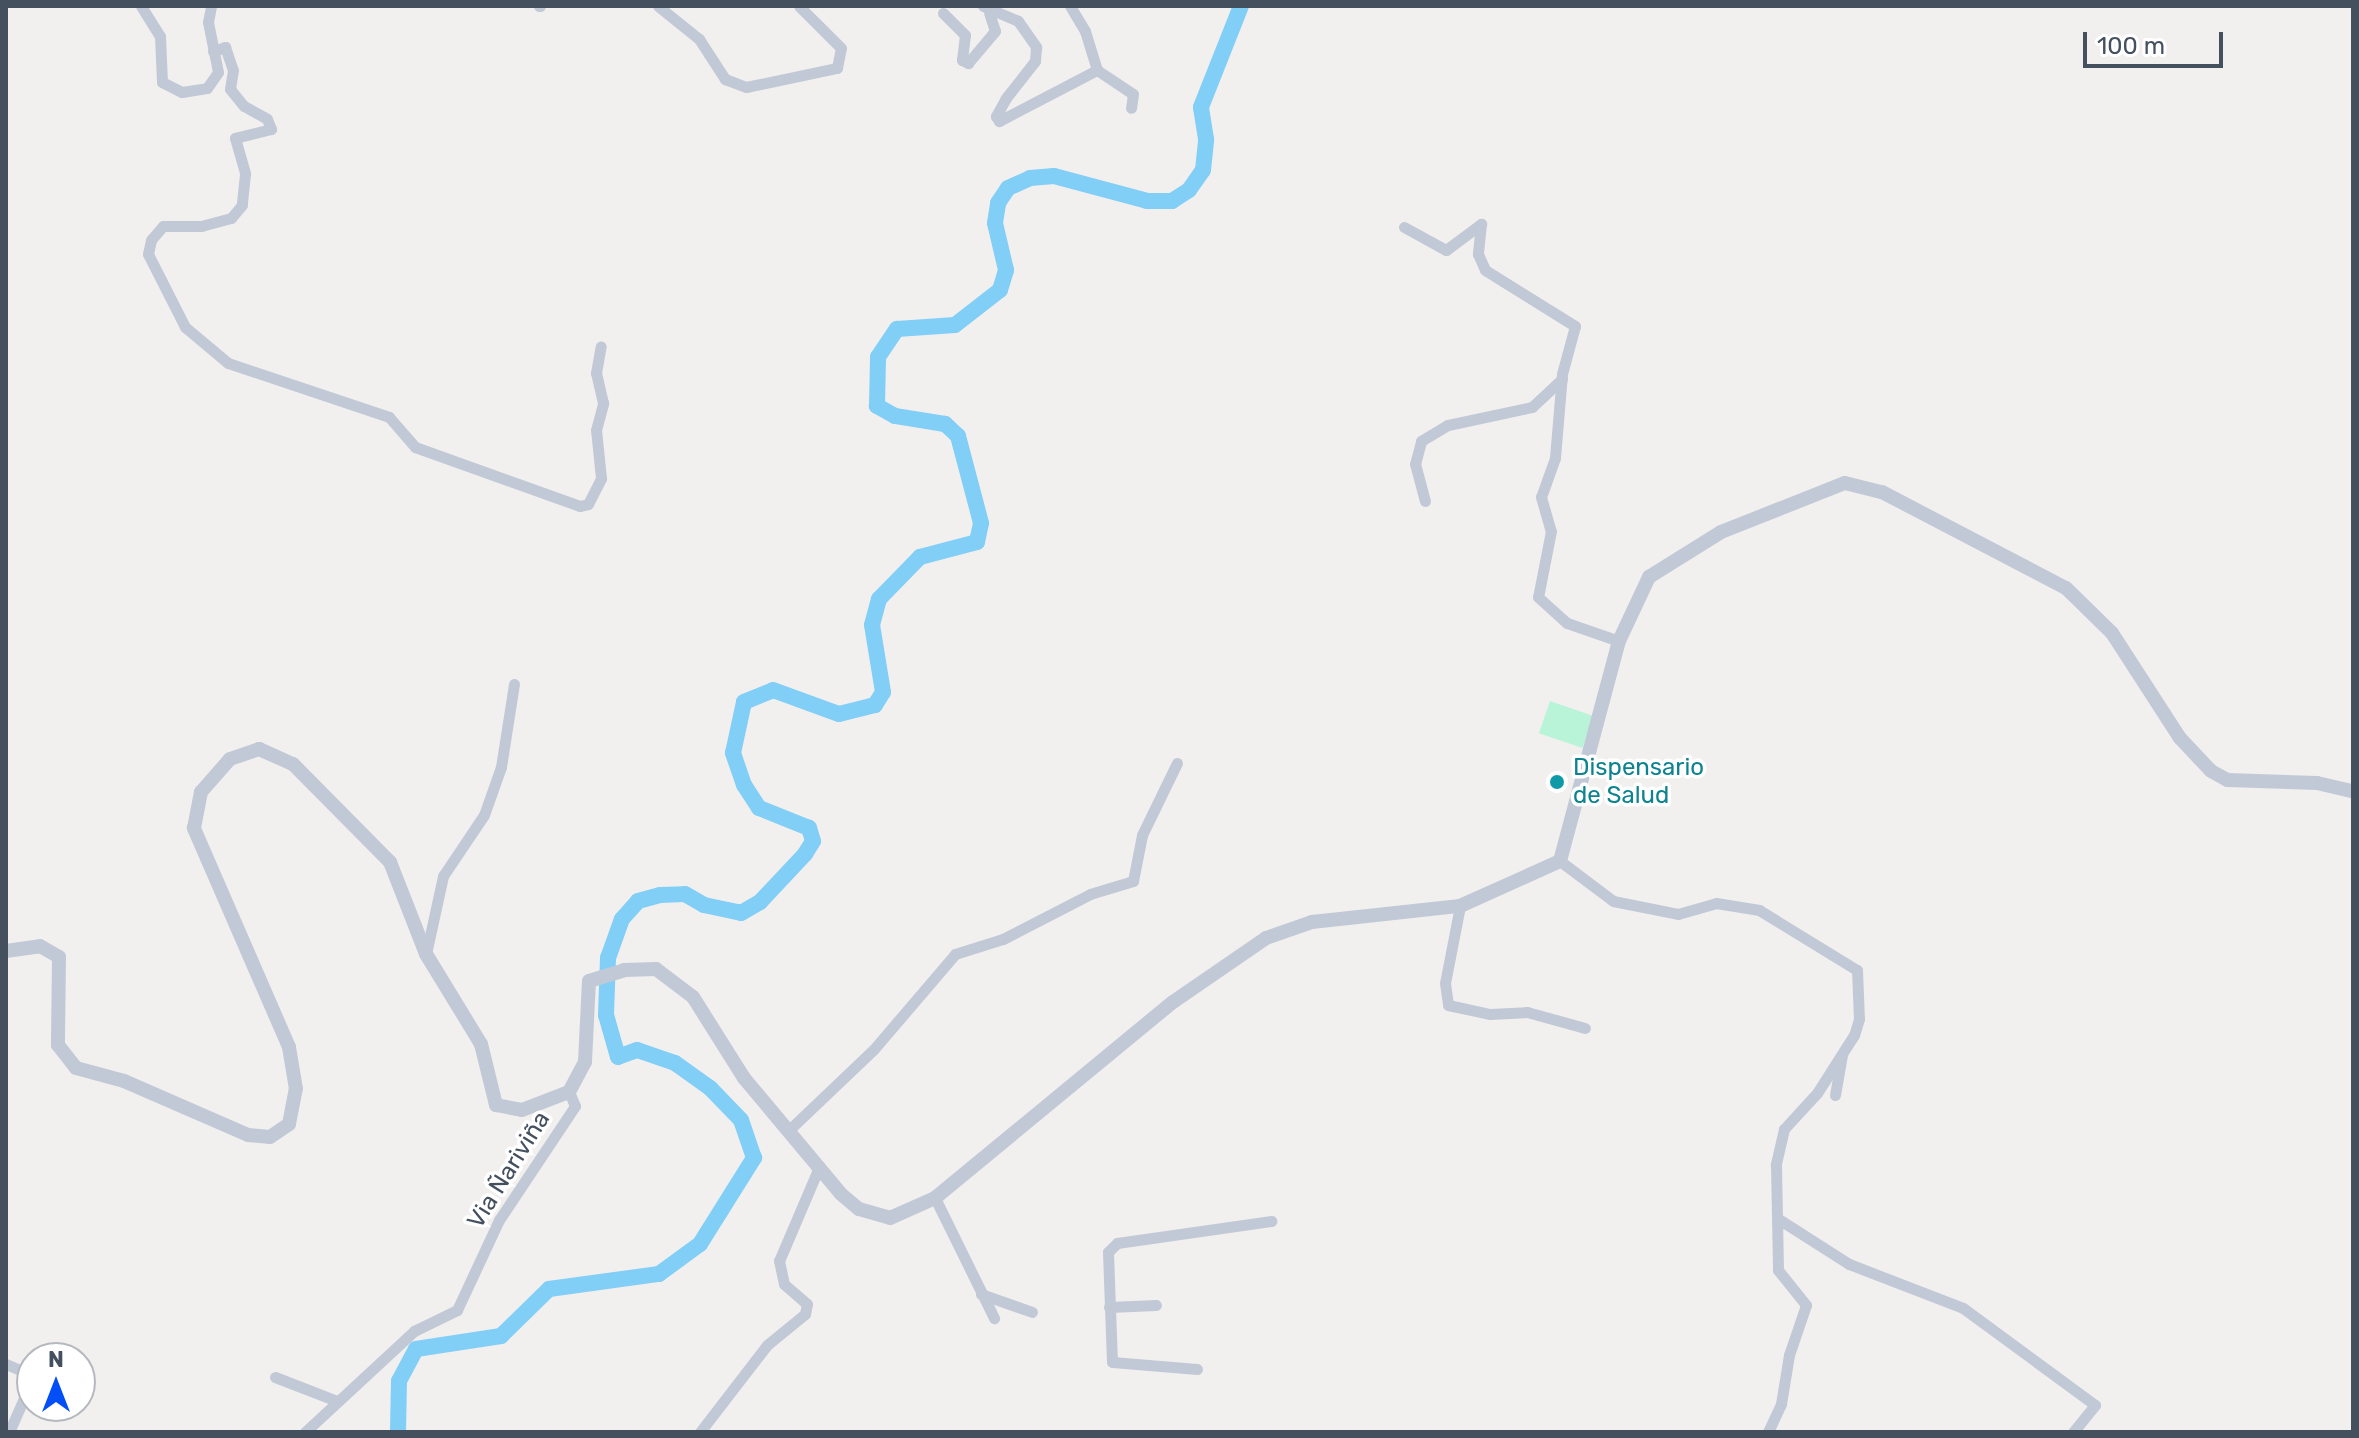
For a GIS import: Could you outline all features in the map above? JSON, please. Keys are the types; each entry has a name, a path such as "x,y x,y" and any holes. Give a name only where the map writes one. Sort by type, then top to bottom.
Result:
{"street":[{"path":"141,6 160,36 158,69 173,90 207,88 218,72 213,51 211,6"},
{"path":"658,6 699,39 725,79 746,87 837,68 841,48 799,6"},
{"path":"1070,6 1085,31 1097,70 1133,94 1131,108"},
{"path":"986,9 1018,21 1036,47 1035,61 1006,98 996,116 999,121 1097,70"},
{"path":"943,13 965,35 962,60 968,63 995,31 986,9"},
{"path":"213,51 225,47 233,70 230,89 244,106 267,119 271,129 235,138 245,174 242,205 231,218 201,226 163,226 151,240 148,254 185,327 228,363 389,417 415,447 580,506 588,504 601,478 596,430 603,403 596,373 601,346"},
{"path":"1404,227 1446,250 1481,224 1478,254 1485,270 1575,326 1562,379 1555,458 1541,497 1551,531 1538,597 1567,623 1619,641"},
{"path":"1425,501 1415,464 1421,441 1448,425 1532,407 1562,379"},
{"path":"1560,861 1619,641 1635,597 1666,562 1721,532 1834,485 1860,484 2041,572 2085,604 2112,633 2180,738 2211,771 2227,780 2317,783 2353,791"},
{"path":"426,954 443,876 484,815 501,767 514,684"},
{"path":"6,951 40,946 59,957 58,1045 76,1068 124,1081 248,1135 270,1137 289,1124 296,1089 289,1047 194,828 201,792 230,759 259,749 293,764 390,862 426,954 481,1044 496,1105 522,1110 569,1092 585,1062 589,981 617,971 656,969 693,997 726,1051 841,1194 872,1215 899,1215 935,1198 1173,1002 1266,938 1312,922 1460,906 1560,861"},
{"path":"789,1130 874,1049 955,954 1003,939 1090,894 1133,881 1142,835 1177,763"},
{"path":"1560,861 1613,901 1678,914 1716,903 1742,904 1857,970 1860,983 1859,1019 1842,1054 1784,1129 1776,1165 1780,1220 1778,1270 1806,1305 1781,1404 1768,1432"},
{"path":"1460,906 1445,983 1448,1005 1490,1014 1527,1012 1585,1028"},
{"path":"1835,1095 1842,1054"},
{"name":"Via Ñariviña","path":"305,1432 414,1331 457,1310 499,1220 575,1106 569,1092"},
{"path":"700,1432 767,1345 805,1314 807,1304 784,1284 779,1261 819,1167"},
{"path":"935,1198 994,1318"},
{"path":"1780,1220 1849,1264 1963,1308 2095,1405 2073,1432"},
{"path":"1197,1369 1112,1362 1109,1307 1111,1246 1271,1221"},
{"path":"980,1294 1032,1312"},
{"path":"1109,1307 1156,1305"},
{"path":"275,1377 337,1401"}],"green space":[{"path":"1550,701 1593,716 1582,748 1539,733"}],"waterway":[{"path":"398,1432 399,1381 416,1349 501,1336 549,1289 659,1274 700,1244 754,1158 741,1120 710,1088 675,1063 637,1050 618,1057 606,1015 608,958 622,919 638,901 660,895 685,894 704,905 741,913 760,902 805,854 813,841 809,828 759,808 744,785 733,753 744,702 773,690 839,714 875,705 883,692 872,625 879,599 920,557 977,542 981,523 958,436 945,424 895,416 877,406 878,357 897,329 955,325 1000,290 1006,270 995,223 998,203 1008,188 1030,178 1054,176 1147,201 1172,201 1189,190 1203,170 1206,139 1201,107 1241,6"}],"place":[{"name":"Dispensario de Salud","path":"1557,782"}]}
